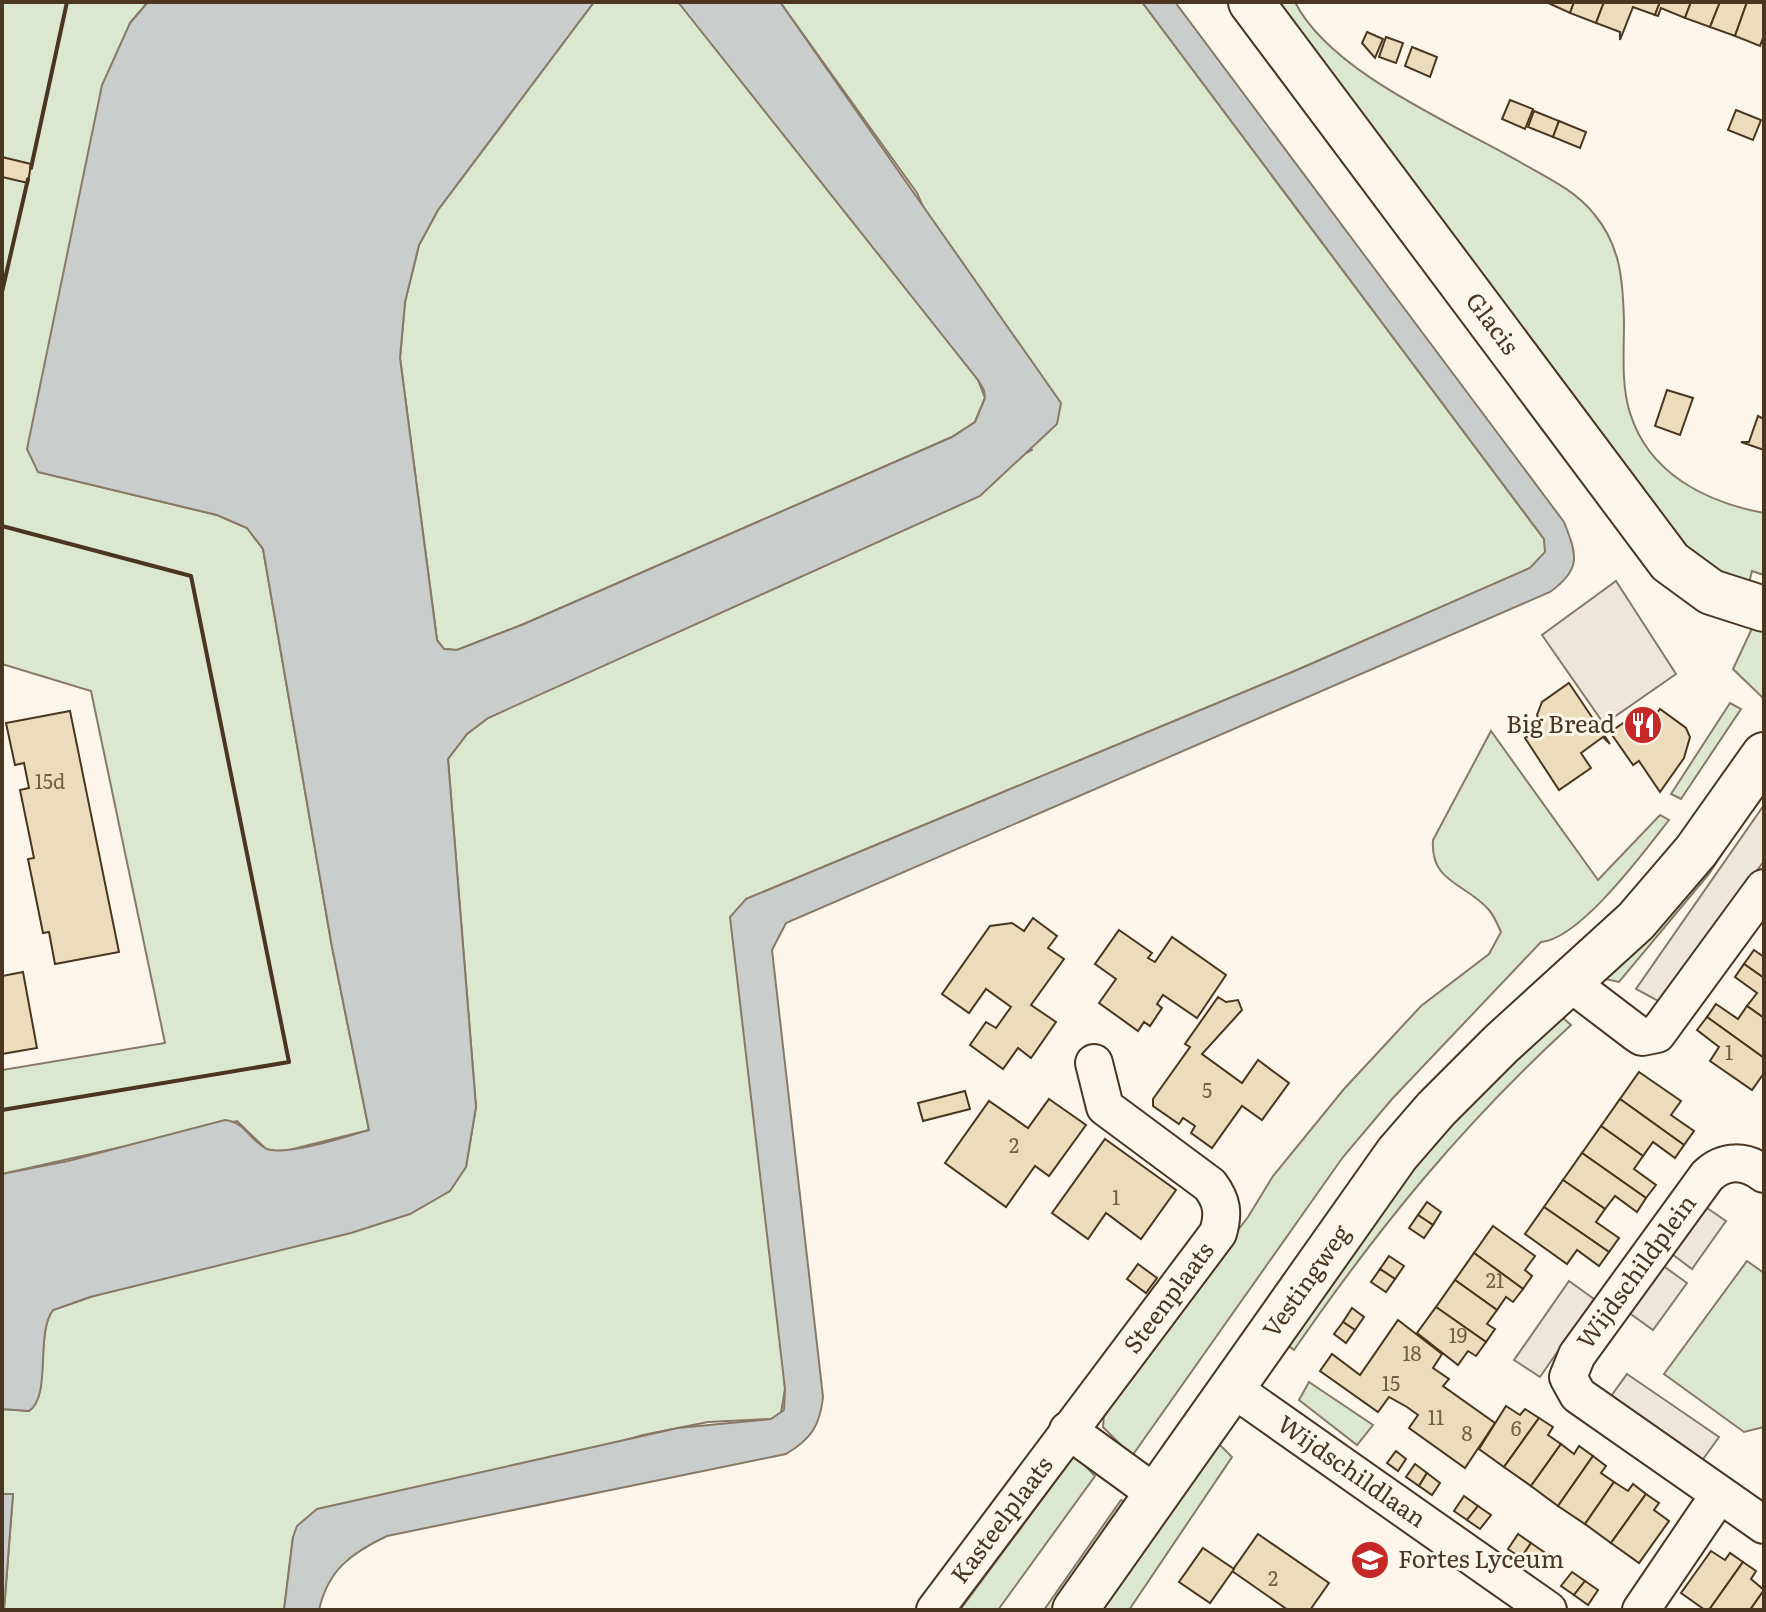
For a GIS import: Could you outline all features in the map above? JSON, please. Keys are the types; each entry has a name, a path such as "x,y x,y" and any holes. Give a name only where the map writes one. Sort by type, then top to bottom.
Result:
{"street":[{"name":"Glacis","path":"1251,2 1670,562 1711,592 1764,609"},
{"name":"Vestingweg","path":"1075,1610 1397,1154 1436,1109 1636,921 1696,851 1764,755"},
{"path":"1569,982 1642,1037 1657,1034 1764,888"},
{"name":"Steenplaats","path":"1068,1430 1218,1233 1222,1220 1222,1208 1210,1185 1105,1107 1094,1063"},
{"name":"Wijdschildplein","path":"1764,1174 1747,1165 1731,1163 1717,1167 1707,1176 1569,1371 1571,1386 1578,1395 1764,1525"},
{"name":"Wijdschildlaan","path":"1232,1388 1548,1610"},
{"path":"1068,1430 1156,1494"},
{"name":"Kasteelplaats","path":"935,1610 1068,1430"},
{"path":"1641,1610 1719,1495"}],"green space":[{"path":"2,2 148,2 130,23 38,472 217,515 247,528 263,549 332,947 369,1130 281,1152 266,1149 237,1121 2,1174 2,1070 165,1043 91,691 2,664"},
{"path":"594,2 678,2 689,11 978,380 985,398 975,422 952,437 524,624 457,650 444,649 437,640 400,358 405,302 419,245 438,210"},
{"path":"780,2 1142,2 1544,539 1546,552 1530,568 1297,670 746,899 785,1389 781,1413 771,1419 708,1422 643,1435 293,1537 284,1610 4,1610 13,1494 2,1494 2,1409 29,1411 36,1403 42,1379 45,1333 53,1310 466,1167 476,1107 448,759 467,734 488,718 1032,450 917,193"},
{"path":"1273,2 1295,2 1312,27 1335,51 1364,73 1428,113 1560,185 1594,214 1610,239 1619,265 1624,307 1625,391 1639,434 1665,469 1682,482 1721,501 1764,513 1764,575 1752,571 1749,583 1727,577 1689,553"},
{"path":"1754,624 1764,628 1764,699 1733,669"},
{"path":"1730,703 1741,709 1681,799 1671,794"},
{"path":"1491,731 1598,880 1660,815 1669,820 1592,911 1557,937 1541,942 1392,1099 1343,1157 1132,1456 1103,1427 1104,1414 1155,1337 1248,1217 1273,1176 1344,1089 1421,1006 1489,954 1501,932 1489,910 1480,901 1443,874 1437,865 1433,840"},
{"path":"1762,793 1709,874 1619,982 1596,977"},
{"path":"1556,1012 1571,1025 1493,1101 1423,1179 1294,1350 1280,1339 1383,1196"},
{"path":"1747,1261 1764,1273 1764,1427 1744,1432 1664,1374"},
{"path":"1309,1382 1373,1425 1357,1445 1299,1400"},
{"path":"1218,1443 1232,1457 1129,1610 1097,1610"},
{"path":"1075,1455 1095,1476 998,1610 960,1610"},
{"path":"1121,1500 1132,1504 1057,1610 1044,1610"}],"shaded area":[{"path":"148,2 594,2 438,210 419,245 405,302 400,358 437,640 444,649 457,650 524,624 952,437 975,422 985,398 978,380 678,2 780,2 1061,403 1057,424 980,496 488,718 467,734 448,759 476,1107 466,1167 450,1191 410,1214 351,1233 90,1297 53,1310 45,1333 42,1379 36,1403 29,1411 2,1409 2,1174 68,1161 225,1120 242,1127 265,1148 273,1150 316,1145 369,1130 332,947 263,549 247,528 217,515 38,472 27,449 102,85 130,23"},
{"path":"1142,2 1175,2 1564,522 1574,553 1568,576 1550,592 786,923 772,950 823,1397 813,1431 786,1454 387,1536 362,1549 343,1564 328,1584 319,1610 284,1610 293,1537 297,1526 317,1509 678,1428 771,1419 784,1410 785,1389 730,917 746,899 1297,670 1530,568 1545,552 1544,539"},
{"path":"1616,581 1676,674 1604,724 1542,635"},
{"path":"1764,805 1764,861 1660,1002 1636,989"},
{"path":"1701,1204 1726,1221 1692,1269 1668,1251"},
{"path":"1662,1265 1687,1283 1653,1330 1628,1312"},
{"path":"1569,1281 1594,1299 1540,1377 1514,1360"},
{"path":"1627,1374 1719,1437 1701,1462 1609,1399"},
{"path":"2,1494 13,1494 4,1610 2,1610"}],"building":[{"path":"1546,2 1574,2 1570,13"},
{"path":"1574,2 1604,2 1596,23 1570,13"},
{"path":"1604,2 1660,2 1655,15 1633,7 1620,40 1620,32 1596,23"},
{"path":"1660,2 1691,2 1685,18 1661,8 1658,16 1655,15"},
{"path":"1691,2 1720,2 1710,27 1685,18"},
{"path":"1720,2 1747,2 1735,36 1710,27"},
{"path":"1747,2 1764,2 1764,35 1760,46 1735,36"},
{"path":"1367,32 1383,39 1375,58 1362,43"},
{"path":"1386,37 1403,43 1396,63 1379,57"},
{"path":"1412,47 1437,57 1430,77 1405,66"},
{"path":"1510,100 1533,109 1525,129 1502,119"},
{"path":"1736,110 1761,120 1753,140 1728,130"},
{"path":"1534,111 1559,121 1553,137 1528,127"},
{"path":"1559,121 1586,132 1580,148 1553,137"},
{"path":"2,157 31,164 28,183 2,177"},
{"path":"1667,390 1693,398 1680,435 1655,426"},
{"path":"1758,416 1764,419 1764,450 1741,442 1749,442"},
{"path":"1569,683 1610,744 1603,737 1581,753 1591,768 1559,790 1525,738 1542,726 1537,715 1542,702"},
{"path":"1644,709 1653,718 1660,709 1686,728 1690,737 1684,758 1660,792 1639,761 1633,765 1610,732"},
{"path":"70,711 119,952 55,964 49,932 43,933 28,859 34,858 20,790 29,788 24,763 15,765 6,723"},
{"path":"1033,918 1057,936 1048,948 1064,959 1031,1005 1056,1022 1031,1058 1018,1048 1003,1069 970,1045 986,1022 996,1028 1011,1007 986,989 969,1013 942,994 990,926 1012,923 1024,931"},
{"path":"1119,930 1152,953 1148,958 1155,962 1172,937 1226,975 1197,1018 1163,995 1157,1004 1162,1008 1150,1026 1144,1022 1138,1031 1099,1003 1116,979 1095,964"},
{"path":"1754,950 1764,957 1764,978 1744,964"},
{"path":"1744,964 1764,978 1764,1018 1747,1006 1757,993 1735,977"},
{"path":"23,972 37,1048 2,1054 2,976"},
{"path":"1218,997 1226,1002 1238,1000 1242,1010 1202,1054 1242,1083 1258,1060 1289,1083 1262,1120 1242,1106 1212,1148 1191,1133 1195,1126 1183,1118 1179,1124 1153,1106 1153,1099 1190,1047 1185,1044"},
{"path":"1716,1004 1738,1019 1747,1006 1764,1018 1764,1058 1707,1017"},
{"path":"1707,1017 1764,1058 1764,1073 1752,1090 1710,1061 1719,1047 1697,1030"},
{"path":"1639,1072 1681,1101 1671,1115 1694,1131 1684,1145 1620,1099"},
{"path":"965,1091 970,1109 923,1121 918,1103"},
{"path":"1049,1099 1086,1125 1049,1176 1035,1166 1006,1207 945,1163 989,1101 1028,1128"},
{"path":"1620,1099 1684,1145 1675,1158 1653,1142 1643,1156 1601,1126"},
{"path":"1601,1126 1643,1156 1634,1169 1656,1185 1646,1198 1582,1153"},
{"path":"1105,1139 1176,1190 1141,1239 1106,1213 1088,1239 1052,1213"},
{"path":"1582,1153 1646,1198 1637,1212 1615,1196 1605,1209 1563,1180"},
{"path":"1563,1180 1605,1209 1596,1222 1619,1238 1609,1252 1544,1207"},
{"path":"1427,1202 1441,1212 1433,1225 1418,1215"},
{"path":"1544,1207 1609,1252 1599,1266 1577,1250 1567,1264 1525,1234"},
{"path":"1418,1215 1433,1225 1424,1238 1409,1228"},
{"path":"1493,1226 1535,1256 1525,1270 1532,1276 1523,1289 1474,1253"},
{"path":"1474,1253 1523,1289 1513,1302 1506,1297 1497,1310 1455,1280"},
{"path":"1389,1256 1404,1266 1395,1279 1380,1269"},
{"path":"1138,1264 1157,1278 1146,1293 1127,1279"},
{"path":"1380,1269 1395,1279 1386,1292 1371,1282"},
{"path":"1455,1280 1497,1310 1487,1324 1495,1329 1486,1342 1436,1307"},
{"path":"1436,1307 1486,1342 1476,1356 1468,1351 1458,1365 1417,1333"},
{"path":"1352,1308 1364,1317 1355,1330 1343,1322"},
{"path":"1398,1320 1442,1354 1433,1368 1449,1379 1443,1386 1495,1423 1465,1468 1409,1428 1418,1415 1407,1407 1389,1397 1378,1412 1320,1371 1332,1354 1360,1375"},
{"path":"1343,1322 1355,1330 1346,1343 1334,1334"},
{"path":"1506,1406 1520,1415 1525,1409 1539,1418 1504,1467 1479,1449"},
{"path":"1539,1418 1553,1427 1548,1435 1561,1444 1531,1486 1504,1467"},
{"path":"1561,1444 1574,1454 1579,1446 1593,1456 1558,1506 1531,1486"},
{"path":"1396,1451 1406,1459 1398,1471 1387,1463"},
{"path":"1593,1456 1606,1466 1601,1473 1614,1482 1585,1524 1558,1506"},
{"path":"1415,1464 1427,1473 1419,1486 1406,1477"},
{"path":"1427,1473 1440,1483 1432,1495 1419,1486"},
{"path":"1614,1482 1628,1491 1633,1484 1646,1494 1611,1543 1585,1524"},
{"path":"1646,1494 1659,1503 1654,1510 1669,1521 1639,1563 1611,1543"},
{"path":"1464,1496 1478,1506 1467,1520 1454,1511"},
{"path":"1478,1506 1491,1515 1480,1529 1467,1520"},
{"path":"1258,1534 1329,1583 1310,1610 1288,1610 1232,1571"},
{"path":"1518,1534 1531,1543 1521,1558 1508,1549"},
{"path":"1531,1543 1544,1552 1534,1567 1521,1558"},
{"path":"1203,1548 1234,1569 1210,1603 1179,1582"},
{"path":"1711,1551 1725,1560 1730,1553 1743,1562 1709,1610 1705,1610 1681,1593"},
{"path":"1743,1562 1756,1571 1751,1579 1764,1590 1750,1610 1709,1610"},
{"path":"1572,1572 1585,1581 1574,1595 1561,1586"},
{"path":"1585,1581 1598,1590 1588,1605 1574,1595"},
{"path":"1764,1590 1764,1610 1750,1610"}],"wall":[{"path":"31,168 67,2"},
{"path":"2,292 28,179"},
{"path":"2,526 191,576 289,1062 2,1110"}],"place":[{"name":"Big Bread","path":"1643,725"},
{"name":"Fortes Lyceum","path":"1370,1560"}]}
